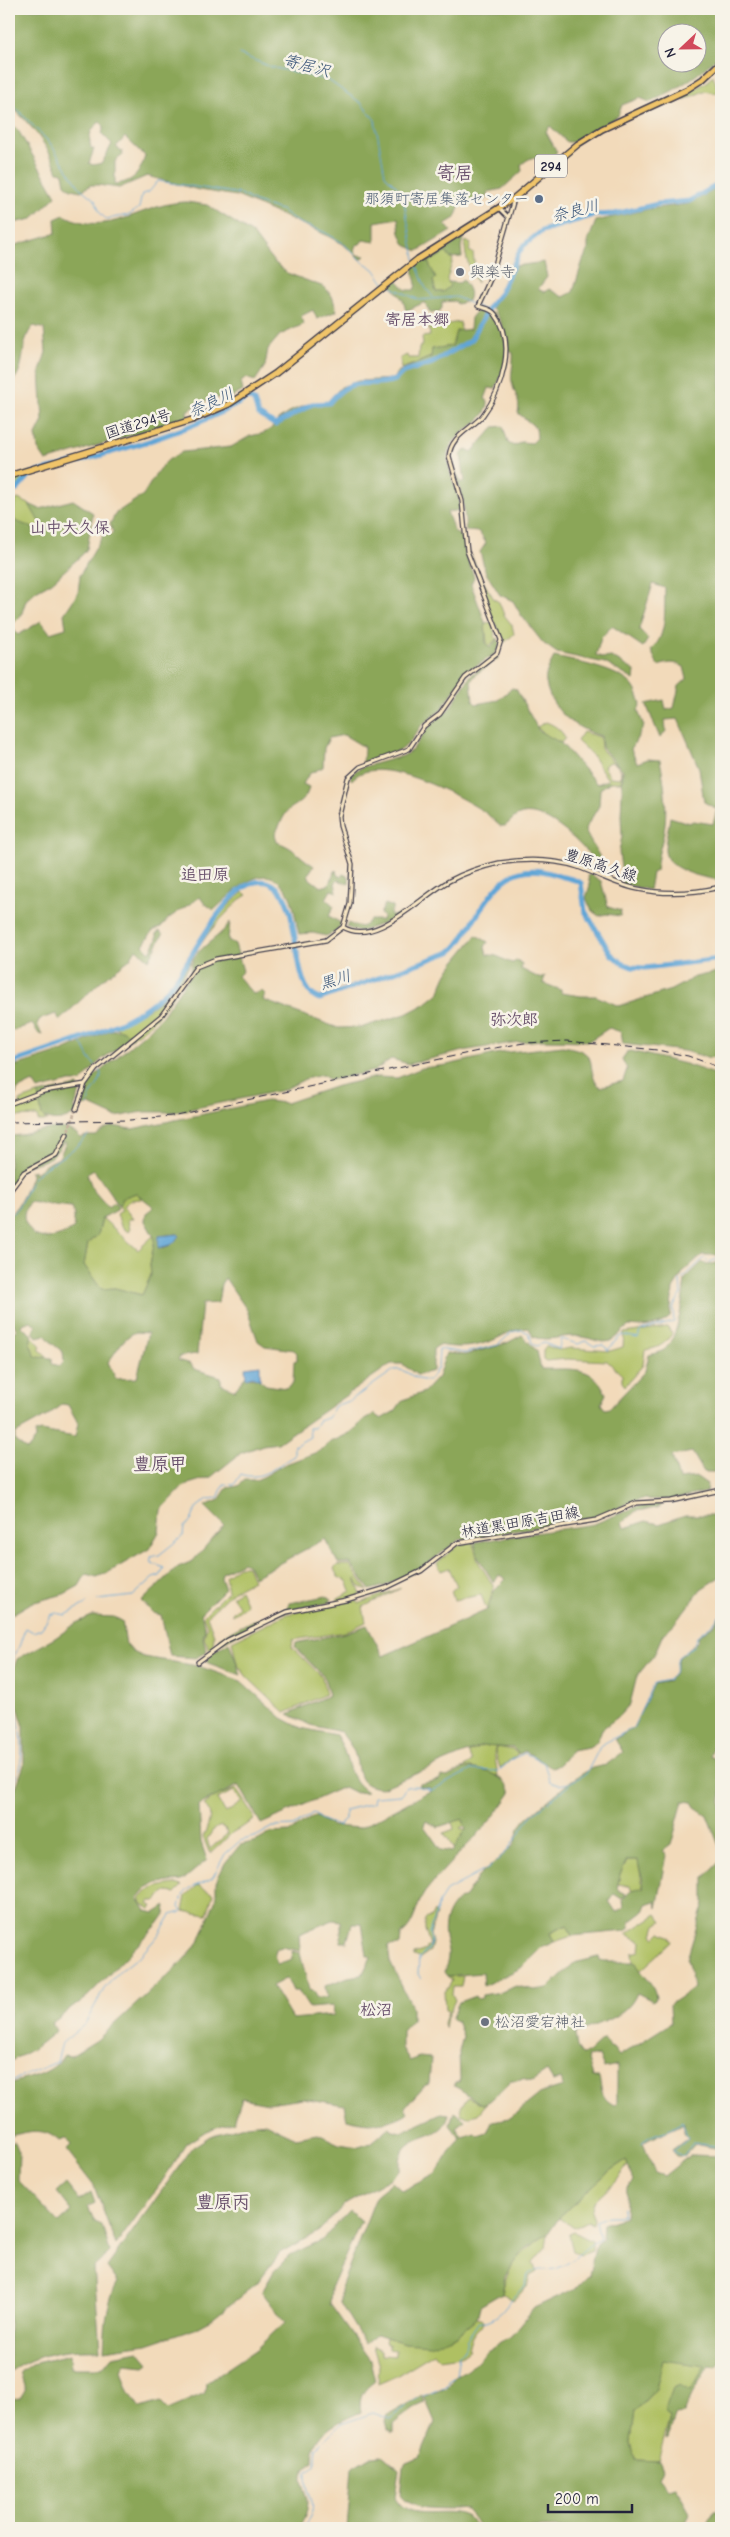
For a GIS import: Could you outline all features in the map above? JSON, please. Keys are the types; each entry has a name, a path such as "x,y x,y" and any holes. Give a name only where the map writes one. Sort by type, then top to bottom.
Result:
{"highway":[{"name":"294","path":"499,208 513,199 578,144 618,121 686,90 703,79 721,62"},
{"name":"国道294号","path":"9,476 164,429 217,410 265,381 385,284 439,244 499,208"}],"main road":[{"path":"76,1109 85,1084 96,1069 161,1016 189,974 196,967 210,961 330,938 343,927 350,904 352,864 340,826 339,816 348,778 360,766 409,749 424,726 440,714 465,678 493,658 501,645 467,551 462,501 449,456 452,445 460,435 480,419 488,407 497,388 507,354 505,338 495,314 478,306 492,276 513,199"},
{"path":"499,208 509,217"},
{"name":"豊原高久線","path":"343,927 355,933 374,928 398,917 455,878 485,867 515,861 538,861 570,865 626,886 660,893 694,892 721,887"},
{"path":"9,1104 44,1091 85,1084"},
{"path":"9,1192 24,1172 56,1155 67,1134"},
{"name":"林道黒田原吉田線","path":"198,1662 228,1640 287,1612 346,1600 386,1588 421,1571 457,1543 596,1520 614,1514 636,1503 671,1501 721,1490"}],"green space":[{"path":"9,9 721,9 721,53 708,65 708,22 658,22 658,72 700,72 688,81 650,102 640,98 622,105 618,116 574,142 567,142 550,126 546,132 557,152 547,160 536,157 527,160 521,165 522,171 502,189 488,192 485,200 465,201 460,205 455,218 445,224 451,231 418,251 405,245 400,233 398,218 375,222 375,242 363,240 360,244 356,245 354,250 357,255 365,256 361,260 343,244 320,232 237,196 199,190 147,176 119,188 91,185 81,191 71,189 65,184 63,173 58,172 49,152 38,135 9,104","holes":["100,122 104,126 102,134 112,144 102,163 93,165 89,163 94,149 91,148 90,136 92,130","125,137 145,156 141,167 132,179 115,184 115,161 123,155 122,151 116,147"]},
{"path":"713,75 717,87 721,84 721,91 715,93 704,91 684,100 682,96 707,82"},
{"path":"9,124 18,130 56,196 32,219 9,224"},
{"path":"721,186 721,884 719,880 695,875 677,867 666,856 665,844 670,817 689,823 693,821 713,824 717,809 704,802 699,768 678,719 665,720 666,731 660,738 646,704 664,700 666,710 674,708 679,686 687,679 684,667 680,665 671,663 658,666 651,650 663,629 665,588 653,584 639,629 648,639 643,647 612,626 601,638 596,655 604,658 611,657 635,671 634,680 605,663 557,653 543,643 521,615 513,601 500,595 486,573 480,552 486,543 479,532 466,531 463,500 451,461 461,483 465,481 461,455 466,449 472,452 494,427 503,426 508,443 514,446 521,442 532,443 537,438 536,428 518,413 518,401 512,380 513,353 508,350 501,322 491,308 516,266 544,262 547,277 538,289 544,292 549,289 563,297 573,292 583,260 588,251 588,241 596,221 648,209 688,204"},
{"path":"187,202 207,205 253,234 273,261 287,273 324,287 332,296 337,311 317,319 313,310 301,316 304,324 280,335 268,349 265,366 255,381 246,378 241,382 243,391 232,397 211,398 187,411 188,418 46,461 38,449 36,435 43,421 40,371 46,352 44,329 34,326 29,332 19,371 9,384 9,247 56,233 55,219 64,215 81,222 96,224 126,218 171,204"},
{"path":"464,234 461,247 462,257 450,258 446,252 428,262 436,278 433,281 436,292 443,292 450,286 448,282 459,283 463,280 468,288 468,301 457,304 455,301 442,302 442,308 439,312 430,313 425,302 406,311 403,300 391,285 397,280 406,290 414,290 416,285 413,267"},
{"path":"466,241 471,244 469,251 473,253 477,283 468,262 465,250"},
{"path":"447,252 453,260 447,279 450,286 443,292 436,292 433,280 435,277 428,262"},
{"path":"478,309 494,314 507,350 506,365 495,389 489,388 485,399 488,401 487,409 483,416 451,445 448,453 449,467 461,510 447,512 454,531 464,539 465,552 474,577 471,584 485,622 486,643 490,648 498,638 500,645 495,654 468,671 440,711 421,726 410,742 401,750 363,763 364,747 344,735 329,738 324,748 323,767 309,774 303,784 309,787 305,797 288,810 285,815 275,834 277,842 283,844 314,866 308,874 310,879 321,887 328,885 336,870 337,875 341,877 343,874 349,877 349,884 338,880 335,883 337,892 331,890 326,899 334,906 329,916 341,923 337,931 326,936 313,933 299,934 294,908 283,885 273,878 263,876 253,879 243,885 214,910 204,903 200,897 169,918 161,927 152,932 143,945 150,952 157,939 157,933 160,931 163,934 149,960 136,949 130,959 101,981 60,1020 56,1014 40,1019 37,1024 42,1035 39,1034 32,1024 9,1032 9,505 15,501 13,515 15,521 31,527 36,534 43,529 29,504 40,509 73,500 93,513 87,549 52,582 36,591 26,600 21,616 11,626 18,635 41,621 50,633 66,628 64,614 78,593 80,575 105,532 110,535 113,532 110,524 116,513 143,495 159,469 168,460 182,452 231,447 250,436 264,433 291,411 311,403 327,402 341,387 358,381 393,379 397,372 431,357 432,349 452,346 456,331 470,329 471,318"},
{"path":"460,322 461,331 456,331 452,346 432,349 431,357 401,369 400,358 407,355 408,358 418,358 419,348 423,345 422,337 430,336 429,327"},
{"path":"33,471 17,489 9,489 9,478"},
{"path":"18,499 29,504 44,529 36,534 31,527 15,522 13,515 15,501"},
{"path":"469,550 481,578 494,599 499,602 504,615 512,625 514,634 505,642 491,615"},
{"path":"492,622 496,639 489,647 485,623"},
{"path":"497,656 499,658 476,674 471,681 473,701 476,704 498,700 512,688 516,689 539,731 561,743 597,784 608,780 610,782 600,789 599,806 585,829 600,858 604,869 603,875 595,861 570,835 537,815 527,813 517,816 505,826 500,826 471,804 417,779 379,770 363,772 352,780 350,778 355,771 363,767 403,756 412,750 428,727 450,708 471,675"},
{"path":"554,657 596,667 618,675 627,680 637,693 641,704 638,711 644,726 631,749 637,763 648,759 660,760 666,801 664,832 656,871 652,873 649,890 623,884 619,852 622,836 623,770 602,748 601,736 574,724 553,702 546,683 546,676"},
{"path":"546,722 561,732 565,738 561,743 549,739 537,727"},
{"path":"583,732 600,737 601,749 614,763 609,762 604,766 610,777 620,778 621,771 617,766 622,771 621,782 610,782 592,755 577,741"},
{"path":"590,874 601,881 608,907 621,911 620,916 606,914 599,916 592,911 586,898 590,885 588,876"},
{"path":"243,892 247,895 239,900 203,941 174,993 157,1017 134,1036 114,1027 147,1010 169,993 207,930"},
{"path":"385,904 393,907 390,914 392,916 402,913 387,922 359,932 346,927 348,923 360,927 370,920 382,920 383,916 380,914"},
{"path":"230,922 228,940 235,944 243,971 238,976 253,994 262,991 265,994 263,1000 338,1028 363,1027 406,1014 425,1004 440,992 442,983 450,968 476,935 488,942 485,947 487,955 513,963 517,960 522,964 521,969 541,979 545,976 543,983 561,990 561,993 596,996 619,1006 671,990 695,977 721,971 721,1048 715,1056 710,1058 684,1051 623,1044 621,1032 609,1028 589,1041 542,1040 512,1043 468,1050 409,1064 391,1059 374,1071 330,1080 322,1075 305,1079 284,1090 176,1112 143,1112 116,1117 90,1105 80,1106 90,1080 149,1030 162,1016 191,974 191,965 194,958"},
{"path":"110,1030 122,1030 134,1037 102,1059 81,1082 70,1082 38,1090 33,1082 17,1090 15,1101 9,1103 9,1068 63,1051"},
{"path":"563,1046 576,1049 584,1052 588,1057 595,1079 600,1087 623,1081 627,1069 622,1059 627,1052 631,1051 685,1064 721,1076 721,1255 702,1255 684,1271 673,1289 670,1317 661,1323 651,1326 629,1326 607,1342 576,1336 540,1339 533,1337 529,1328 516,1330 474,1346 439,1345 433,1349 433,1371 417,1375 402,1364 391,1364 278,1443 263,1445 241,1453 211,1477 185,1485 161,1510 159,1532 149,1549 97,1577 86,1574 79,1586 64,1594 31,1603 9,1616 9,1331 12,1333 17,1330 9,1315 9,1215 23,1196 32,1173 30,1172 34,1170 35,1173 59,1158 66,1142 63,1142 52,1156 46,1160 29,1165 18,1172 9,1189 9,1136 57,1128 74,1132 81,1138 96,1136 113,1126 132,1129 266,1101 286,1103 337,1086 377,1077 397,1078 422,1068 447,1065 500,1053","holes":["94,1170 119,1206 122,1198 136,1193 154,1207 146,1213 145,1221 155,1239 150,1264 151,1275 142,1295 115,1288 101,1289 84,1265 88,1243 98,1235 102,1218 117,1210 118,1207 114,1202 108,1207 93,1190 87,1174","29,1202 71,1207 74,1215 74,1228 64,1234 43,1238 33,1234 27,1226 24,1218","178,1234 180,1236 171,1245 162,1248 159,1236","225,1278 247,1310 258,1341 265,1346 294,1350 297,1353 297,1360 294,1361 293,1383 286,1388 266,1385 257,1378 245,1377 235,1390 221,1384 221,1377 194,1369 191,1364 178,1360 180,1356 197,1354 202,1304 218,1303 221,1284","31,1321 36,1326 33,1332 37,1337 45,1335 63,1352 64,1361 60,1366 52,1364 52,1358 36,1357 30,1344 32,1335 21,1326","136,1332 148,1333 137,1378 116,1379 108,1362 127,1337","62,1404 68,1405 78,1423 75,1437 41,1431 35,1433 36,1439 27,1450 15,1441 15,1435 47,1416"]},
{"path":"78,1086 80,1092 74,1109 79,1111 61,1120 47,1119 42,1116 38,1094"},
{"path":"38,1094 42,1116 48,1121 38,1121 37,1116 9,1117 9,1106 11,1109 20,1107 19,1101"},
{"path":"136,1193 142,1199 130,1200 123,1206 133,1219 128,1219 130,1229 128,1232 121,1226 117,1214 122,1210 119,1206 122,1198"},
{"path":"102,1218 138,1250 153,1236 155,1239 150,1264 151,1275 142,1295 115,1288 101,1289 84,1265 88,1243 98,1235"},
{"path":"702,1262 707,1265 721,1262 721,1479 715,1472 704,1472 692,1452 672,1456 679,1479 697,1477 707,1484 706,1492 671,1500 642,1499 628,1503 600,1517 459,1540 419,1570 385,1586 370,1590 350,1563 338,1563 325,1539 254,1577 248,1565 243,1562 222,1573 221,1578 225,1589 201,1613 205,1629 203,1638 207,1651 196,1658 170,1656 161,1615 153,1613 142,1601 178,1567 193,1561 224,1525 205,1506 219,1500 227,1488 238,1486 245,1480 256,1480 283,1465 320,1451 329,1443 354,1431 362,1421 374,1414 381,1419 395,1411 403,1400 424,1392 438,1377 446,1353 465,1355 507,1343 522,1335 537,1351 541,1369 570,1369 587,1373 601,1384 606,1394 601,1404 605,1409 610,1408 645,1371 649,1355 664,1350 669,1344 677,1327 685,1279"},
{"path":"668,1327 672,1334 661,1345 645,1350 643,1365 625,1386 622,1382 622,1375 607,1361 567,1359 546,1361 543,1359 543,1350 546,1346 559,1350 571,1348 610,1351 623,1347 624,1333"},
{"path":"32,1336 41,1346 39,1349 47,1356 36,1357 30,1344"},
{"path":"664,1504 657,1508 636,1511 622,1523 625,1528 646,1521 659,1524 685,1515 712,1515 721,1511 721,1576 701,1589 674,1624 663,1634 654,1655 637,1676 630,1704 618,1717 602,1729 597,1742 589,1747 571,1750 563,1761 555,1767 552,1768 525,1751 519,1754 513,1748 482,1746 382,1788 373,1787 362,1781 354,1752 341,1732 310,1725 288,1714 329,1695 324,1677 295,1647 296,1643 345,1633 367,1625 383,1656 487,1610 494,1591 506,1579 499,1575 494,1583 478,1557 475,1542 594,1524 641,1505"},
{"path":"473,1541 478,1561 494,1587 487,1610 481,1595 454,1600 451,1591 457,1586 449,1568 441,1571 437,1563 457,1546"},
{"path":"338,1565 350,1565 368,1591 360,1587 355,1578 361,1595 337,1601 338,1598 351,1591 347,1581 338,1577 334,1569"},
{"path":"239,1566 247,1566 253,1580 233,1591 207,1616 214,1635 213,1647 210,1650 204,1638 207,1626 203,1616 228,1591 225,1576"},
{"path":"401,1588 363,1607 366,1622 345,1632 293,1640 292,1647 322,1677 326,1694 285,1713 247,1677 237,1664 232,1641 287,1614 356,1600 360,1603"},
{"path":"240,1590 247,1605 233,1615 232,1613 239,1606 232,1596"},
{"path":"326,1596 332,1599 329,1603 299,1608 269,1617 269,1615 288,1608 289,1603"},
{"path":"721,1615 721,1722 710,1756 721,1762 721,1851 707,1815 695,1807 692,1802 683,1801 671,1845 663,1851 667,1855 657,1908 656,1901 646,1904 643,1912 630,1922 629,1928 626,1931 572,1936 567,1925 550,1933 554,1942 541,1948 521,1968 483,1986 482,1973 447,1976 444,1972 448,1961 448,1949 444,1931 446,1919 451,1908 465,1897 478,1877 514,1845 519,1828 526,1819 572,1780 592,1768 606,1765 623,1752 615,1739 633,1728 654,1684 668,1681 675,1672 679,1657 698,1641 698,1636 715,1624","holes":["627,1860 638,1860 643,1888 629,1893 623,1900 624,1907 616,1912 609,1901 614,1894 622,1899 626,1894 617,1889 620,1874"]},
{"path":"92,1616 114,1617 122,1621 126,1644 133,1652 144,1657 198,1666 241,1681 282,1718 301,1728 336,1735 341,1743 351,1773 367,1792 356,1793 344,1787 261,1824 239,1785 199,1805 201,1842 207,1860 182,1881 158,1883 146,1889 138,1898 146,1911 155,1913 166,1906 165,1914 158,1924 88,1996 52,2023 56,2031 35,2048 9,2062 9,1807 24,1765 24,1727 12,1687 12,1673 17,1659 55,1638 78,1622"},
{"path":"263,1618 264,1621 219,1644 219,1638 251,1621"},
{"path":"229,1642 241,1675 208,1663 208,1655"},
{"path":"482,1746 496,1746 494,1752 498,1776 471,1768 462,1769 472,1762 468,1753"},
{"path":"497,1747 513,1750 518,1754 500,1768 495,1751"},
{"path":"465,1768 486,1771 504,1782 509,1787 511,1793 491,1819 425,1892 413,1921 401,1935 400,1945 388,1946 390,1962 412,2007 412,2020 402,2031 402,2048 410,2061 418,2057 431,2058 429,2084 424,2086 405,2107 408,2113 392,2120 378,2123 347,2119 344,2105 303,2098 268,2103 242,2098 234,2121 206,2131 186,2144 161,2183 116,2245 94,2186 66,2150 71,2145 67,2138 59,2141 47,2133 35,2131 9,2136 9,2084 47,2071 59,2062 64,2055 71,2056 97,2040 180,1964 199,1942 216,1898 216,1882 225,1863 240,1845 257,1841 271,1833 290,1832 312,1817 317,1817 332,1826 360,1828 430,1791 430,1788 418,1786 419,1784 439,1780 442,1776 447,1777","holes":["463,1819 466,1829 452,1852 441,1850 424,1826 426,1821 438,1827","333,1920 341,1921 341,1942 347,1942 352,1924 362,1924 367,1955 371,1957 362,1975 348,1977 325,1986 327,1998 316,1998 315,1992 309,1990 300,1953 291,1951 292,1959 277,1964 274,1955 275,1949 282,1947 300,1951 299,1934","287,1978 293,1991 298,1991 309,2008 333,2006 334,2015 292,2019 272,1986"]},
{"path":"236,1789 254,1816 253,1821 233,1832 212,1852 209,1852 203,1837 210,1816 204,1805 216,1796","holes":["234,1791 242,1802 226,1813 217,1799","221,1826 225,1828 227,1834 210,1849 207,1839 213,1830"]},
{"path":"463,1819 465,1826 461,1827 461,1829 466,1829 455,1849 444,1833 454,1829 452,1822"},
{"path":"627,1860 638,1860 643,1888 631,1890 630,1886 618,1884 620,1874"},
{"path":"721,1860 721,2146 715,2148 695,2144 684,2156 677,2156 672,2150 688,2138 684,2132 684,2123 643,2143 655,2173 664,2176 690,2155 721,2156 721,2363 718,2367 709,2366 695,2389 684,2414 675,2415 668,2439 666,2440 670,2417 664,2412 673,2388 680,2385 690,2391 705,2366 663,2360 656,2389 635,2411 631,2442 635,2460 658,2461 662,2470 658,2477 667,2488 675,2486 690,2513 684,2528 482,2528 467,2510 412,2505 400,2495 403,2467 406,2463 420,2458 435,2422 424,2396 446,2388 453,2378 468,2370 487,2351 511,2336 534,2308 576,2288 589,2275 596,2244 602,2239 603,2224 625,2217 627,2187 633,2181 626,2160 608,2172 559,2217 548,2233 525,2249 505,2276 502,2293 480,2306 477,2318 457,2335 429,2345 404,2343 377,2334 365,2344 340,2303 340,2290 377,2194 392,2182 402,2191 436,2174 450,2151 461,2139 450,2125 454,2112 465,2120 456,2127 462,2137 475,2133 478,2136 487,2133 492,2121 510,2118 541,2093 563,2086 561,2079 553,2081 547,2071 532,2081 522,2078 517,2081 511,2081 490,2101 483,2104 475,2100 454,2086 455,2082 459,2082 460,2079 459,2052 463,2036 457,2021 451,2019 459,2002 475,1996 477,1999 482,1998 482,1995 501,1992 516,1986 535,1990 548,1988 574,1963 599,1957 600,1961 604,1962 632,1962 636,1963 651,1984 656,1998 653,2001 637,1993 632,2002 619,2015 575,2034 577,2047 582,2054 588,2053 602,2040 605,2040 619,2056 671,2023 670,2004 694,1988 687,1959 704,1903 704,1878","holes":["599,2055 604,2068 617,2065 617,2104 614,2105 604,2097 599,2077 593,2077 587,2057"]},
{"path":"176,1884 182,1886 175,1893 166,1892 155,1901 150,1901 148,1904 152,1906 150,1909 142,1904 140,1898 151,1889"},
{"path":"198,1885 213,1894 207,1915 183,1911 186,1896"},
{"path":"434,1911 436,1914 430,1935 432,1943 430,1951 420,1958 414,1956 414,1954 426,1950 426,1947 430,1945 425,1930 425,1919 431,1917"},
{"path":"657,1914 662,1921 656,1925 653,1935 656,1937 661,1932 669,1936 672,1942 640,1971 633,1962 632,1953 640,1951 641,1941 626,1934"},
{"path":"568,1925 572,1936 554,1942 550,1933"},
{"path":"447,1976 463,1976 461,1987 453,1987 452,1994 455,2000 447,2017 445,2028 444,2023 448,2011 445,2010 444,1991 449,1987 452,1980"},
{"path":"468,2097 483,2104 487,2103 478,2114 468,2117 461,2114 461,2107"},
{"path":"441,2113 449,2114 445,2124 439,2130 406,2147 401,2156 400,2169 391,2178 346,2203 319,2231 279,2254 257,2283 211,2320 198,2327 147,2344 104,2350 109,2306 118,2282 107,2267 193,2147 210,2136 247,2125 265,2123 296,2138 318,2134 339,2144 359,2147 371,2143 390,2127 393,2131 401,2132"},
{"path":"15,2142 19,2152 18,2180 59,2223 72,2211 57,2192 66,2184 79,2200 91,2192 95,2203 88,2207 95,2222 102,2225 110,2252 94,2267 100,2350 76,2350 42,2356 9,2372 9,2143"},
{"path":"626,2160 628,2165 618,2179 594,2202 591,2212 594,2219 593,2224 588,2221 574,2228 559,2217 608,2172"},
{"path":"349,2211 361,2221 331,2288 330,2304 370,2360 375,2381 362,2394 360,2402 361,2412 335,2424 317,2443 313,2462 303,2472 302,2481 308,2505 299,2528 9,2528 9,2399 20,2398 25,2390 20,2372 31,2364 70,2355 71,2368 102,2368 112,2356 139,2351 149,2363 145,2366 125,2364 121,2370 127,2389 140,2408 161,2402 168,2409 205,2393 206,2383 255,2350 285,2322 262,2292 274,2271 290,2255 322,2240"},
{"path":"574,2232 592,2241 592,2251 581,2255 573,2251 569,2235"},
{"path":"548,2233 546,2247 533,2262 537,2272 530,2276 527,2287 513,2300 502,2293 508,2274 518,2258"},
{"path":"477,2318 484,2320 483,2325 472,2336 468,2351 461,2356 439,2359 434,2353 396,2376 378,2384 379,2366 373,2346 382,2350 382,2355 395,2356 395,2350 389,2349 389,2345 385,2342 386,2337 404,2343 468,2326"},
{"path":"663,2359 706,2365 690,2391 670,2417 658,2461 635,2460 631,2442 635,2411 656,2389"},
{"path":"422,2395 425,2403 414,2408 393,2424 393,2433 387,2430 385,2422 387,2415"},
{"path":"382,2455 399,2469 395,2497 403,2506 412,2511 424,2513 448,2512 459,2514 470,2519 478,2528 347,2528 352,2468 372,2456"},
{"path":"714,2510 721,2510 721,2528 704,2528"}],"water":[{"path":"178,1234 180,1236 171,1245 158,1248 159,1236"},
{"path":"260,1365 260,1380 253,1376 246,1378 245,1367"}],"waterway":[{"name":"寄居沢","path":"239,54 271,67 328,80 361,103 375,120 385,175 402,192 415,259"},
{"path":"9,101 50,143 80,188 95,200 100,213 106,219 129,215 139,208 142,194 149,192 158,181 241,194 255,202 281,210 299,223 324,232 343,243 360,260 374,269 384,283"},
{"name":"奈良川","path":"9,491 17,490 34,473 144,443 197,423 248,398 254,401 258,414 275,425 312,404 329,403 345,388 353,385 395,380 403,372 432,363 471,340 490,305 500,293 523,246 542,231 594,215 615,214 658,204 689,201 721,183"},
{"name":"寄居沢","path":"416,263 425,287 433,297"},
{"name":"寄居沢","path":"387,285 419,300 456,297 487,311"},
{"name":"黒川","path":"9,1064 97,1033 139,1012 158,999 173,983 202,937 228,902 242,889 256,882 270,883 281,892 288,906 293,924 303,979 310,992 320,999 450,952 461,941 494,891 513,875 525,871 539,871 581,883 585,911 611,954 622,963 632,967 645,968 721,959"},
{"path":"80,1040 90,1059 101,1073 99,1082 90,1096 88,1105"},
{"path":"9,1216 18,1207 35,1176 71,1151 88,1135"},
{"path":"97,1600 133,1596 153,1578 160,1576 164,1568 152,1563 151,1557 159,1555 183,1536 184,1527 191,1521 197,1507 208,1499 218,1498 224,1484 234,1485 241,1474 255,1476 268,1472 294,1456 294,1446 310,1437 309,1428 314,1428 318,1421 328,1418 335,1406 351,1400 394,1370 403,1371 419,1379 430,1380 438,1367 439,1349 465,1353 498,1345 512,1332 522,1330 529,1333 532,1343 536,1346 544,1343 559,1349 561,1339 578,1344 586,1341 594,1346 604,1345 608,1350 623,1335 638,1338 642,1330 674,1322 673,1308 681,1294 680,1281 704,1258 709,1262 721,1258"},
{"path":"9,1795 19,1771 22,1754 20,1728 11,1695 9,1671 23,1633 26,1628 33,1632 41,1629 51,1615 56,1613 66,1615 87,1603"},
{"path":"9,2082 57,2062 62,2043 85,2024 104,1989 119,1972 142,1954 161,1932 171,1915 182,1912 179,1907 184,1894 192,1887 213,1877 225,1854 240,1841 257,1836 273,1827 294,1826 313,1813 320,1819 338,1826 345,1820 345,1810 373,1803 374,1797 401,1795 406,1787 415,1786 432,1790 471,1770 499,1771 512,1759 525,1753 544,1763 550,1782 559,1785 569,1783 586,1774 601,1745 633,1728 654,1683 668,1680 675,1671 678,1657 693,1646 698,1635 714,1623 721,1614"},
{"path":"421,1979 418,1974 419,1958 429,1949 431,1941 429,1933 439,1902 446,1891 489,1868 507,1851 531,1816 569,1785"},
{"path":"642,2144 651,2136 672,2129 682,2121 688,2139 673,2151 683,2156 693,2143 714,2146 721,2144"},
{"path":"302,2528 312,2513 313,2507 306,2481 306,2473 315,2466 317,2448 341,2424 373,2413 390,2419 410,2402 446,2386 448,2380 456,2375 459,2354 464,2350 467,2339 478,2323 488,2321 501,2313 513,2297 525,2287 527,2274 558,2268 600,2239 596,2221 608,2216 622,2216 623,2207"}],"tunnel":[{"path":"67,1134 76,1109"}],"railway":[{"path":"9,1122 130,1120 171,1116 524,1043 567,1041 657,1050 688,1056 721,1068"}],"place":[{"name":"那須町寄居集落センター","path":"539,199"},
{"name":"與楽寺","path":"460,272"},
{"name":"松沼愛宕神社","path":"485,2022"}],"district":[{"name":"寄居","path":"455,173"},
{"name":"寄居本郷","path":"417,319"},
{"name":"山中大久保","path":"70,527"},
{"name":"追田原","path":"205,874"},
{"name":"弥次郎","path":"514,1019"},
{"name":"豊原甲","path":"160,1464"},
{"name":"松沼","path":"376,2009"},
{"name":"豊原丙","path":"223,2202"}]}
